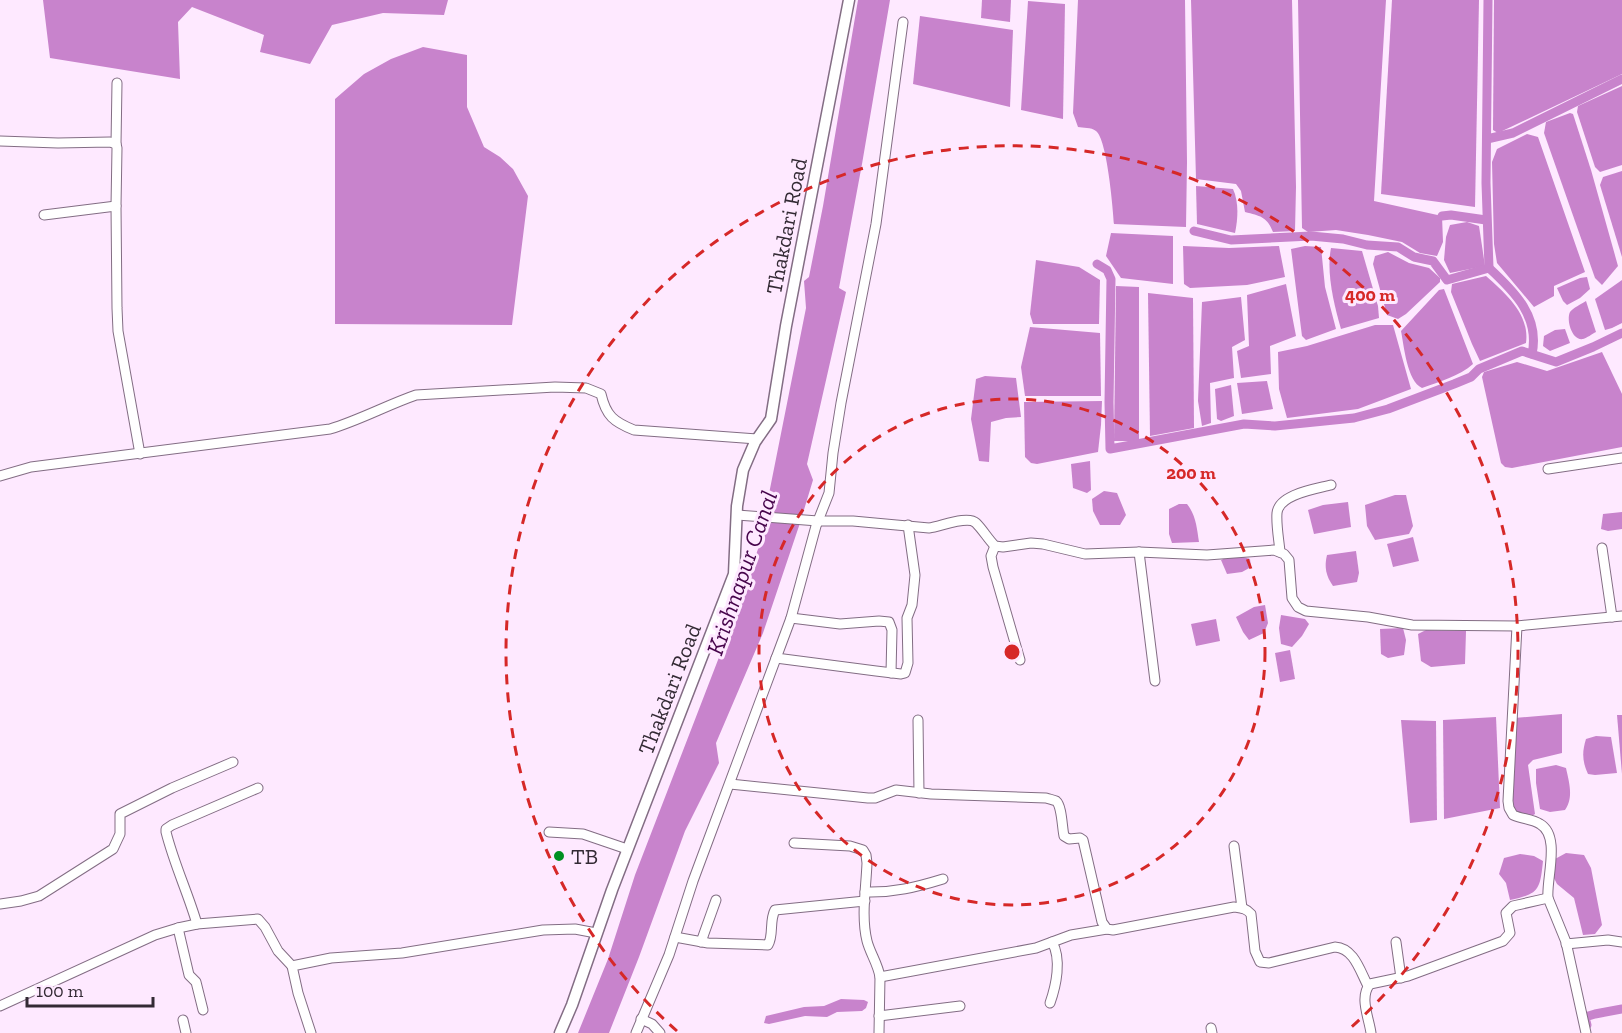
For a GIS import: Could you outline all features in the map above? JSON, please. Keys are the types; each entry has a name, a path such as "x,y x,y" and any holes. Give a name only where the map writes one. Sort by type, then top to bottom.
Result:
{"street":[{"name":"Thakdari Road","path":"560,1033 627,849 734,574 737,506 743,470 757,439 771,419 786,326 849,0"},
{"path":"636,1033 657,986 693,881 791,618 813,520 829,493 839,413 876,224 903,22"},
{"path":"117,83 118,331 140,454"},
{"path":"0,141 110,142 116,144"},
{"path":"44,215 116,206"},
{"path":"0,476 31,467 330,429 351,423 416,395 555,387 586,388 601,394 608,414 619,424 634,430 757,439"},
{"path":"1548,469 1622,458"},
{"path":"1280,552 1277,513 1281,504 1289,497 1331,485"},
{"path":"738,516 853,521 929,528 969,519 975,522 995,546 1003,548 1031,543 1043,544 1085,554 1139,552 1207,555 1274,550 1284,554 1289,560 1292,598 1298,607 1306,611 1368,617 1412,625 1517,626 1617,616 1602,548"},
{"path":"776,658 900,674 905,672 908,663 907,618 912,605 915,575 908,525"},
{"path":"995,546 991,556 993,567 1020,660"},
{"path":"1139,552 1155,681"},
{"path":"791,618 840,624 889,622 892,630 891,673"},
{"path":"1517,626 1509,808 1513,815 1539,823 1547,833 1552,854 1548,898 1566,944 1586,1033"},
{"path":"918,720 919,793"},
{"path":"0,904 39,896 113,849 120,834 120,814 172,788 233,762"},
{"path":"730,784 868,798 875,798 896,790 931,794 1046,798 1058,802 1064,836 1083,840 1102,922 1107,929"},
{"path":"196,924 189,897 173,859 166,829 258,788"},
{"path":"549,832 583,834 627,849"},
{"path":"794,843 850,846 863,850 866,855 864,921 867,941 880,977 879,1033"},
{"path":"1234,846 1242,908"},
{"path":"675,937 701,942 768,945 771,940 772,918 775,910 915,888 943,879"},
{"path":"1371,1033 1365,993 1373,982 1401,978 1503,941 1510,933 1506,913 1509,909 1513,906 1548,898"},
{"path":"701,942 716,900"},
{"path":"880,977 1036,948 1071,935 1113,930 1234,907 1248,910 1251,914 1255,951 1260,962 1269,963 1341,947 1352,956 1368,986"},
{"path":"0,1006 155,935 196,924 258,919 278,951 292,966 311,1033"},
{"path":"178,928 189,975 196,982 203,1010"},
{"path":"292,966 331,958 402,953 543,930 575,929 596,933"},
{"path":"1566,944 1608,940 1622,942"},
{"path":"1050,1003 1056,985 1057,956 1052,942"},
{"path":"1396,942 1401,978"},
{"path":"879,1016 960,1006"},
{"path":"642,1019 652,1024 660,1033"},
{"path":"183,1020 186,1033"}],"shaded area":[{"path":"43,0 448,0 444,15 383,13 332,25 310,64 260,52 264,35 192,7 178,22 180,79 50,58"},
{"path":"858,0 890,0 839,288 846,292 807,464 813,480 763,633 716,743 719,763 685,831 609,1033 578,1033 608,959 635,875 733,621 758,549 806,308 804,281 809,277 823,206"},
{"path":"982,0 1011,0 1010,22 981,18"},
{"path":"1078,0 1185,0 1186,227 1114,224 1109,174 1100,137 1094,130 1078,127 1073,113"},
{"path":"1191,0 1292,0 1295,231 1273,232 1263,218 1245,212 1241,191 1236,184 1196,179"},
{"path":"1298,0 1386,0 1374,201 1442,216 1443,242 1437,256 1420,253 1402,242 1336,230 1308,232 1302,228"},
{"path":"1392,0 1479,0 1475,207 1381,194"},
{"path":"1494,0 1622,0 1622,74 1498,133 1493,130"},
{"path":"1028,1 1065,4 1063,119 1021,110"},
{"path":"920,16 1013,30 1010,107 913,84"},
{"path":"423,47 467,55 467,107 484,147 513,169 528,196 512,325 335,324 335,99 364,74 391,59"},
{"path":"1622,86 1622,165 1600,172 1595,167 1577,112 1578,106"},
{"path":"1570,113 1573,114 1591,170 1618,266 1602,285 1595,278 1544,133 1546,122"},
{"path":"1527,134 1538,137 1585,272 1554,286 1554,296 1534,307 1497,263 1494,244 1492,162 1497,149"},
{"path":"1622,171 1622,257 1600,185 1603,177"},
{"path":"1196,186 1233,189 1237,211 1235,233 1197,224"},
{"path":"1467,222 1479,226 1485,266 1450,273 1444,260 1446,237 1450,225"},
{"path":"1111,233 1173,236 1173,284 1121,278 1106,256"},
{"path":"1183,246 1229,248 1279,246 1285,277 1247,285 1190,288 1184,284"},
{"path":"1305,246 1321,247 1325,287 1336,329 1306,340 1302,336 1291,249"},
{"path":"1331,248 1362,251 1378,306 1379,318 1341,329 1330,278"},
{"path":"1388,252 1409,263 1429,268 1440,278 1440,282 1398,319 1387,315 1373,264 1375,256"},
{"path":"1036,260 1079,267 1100,280 1099,324 1033,324 1030,314"},
{"path":"1486,276 1515,305 1524,323 1526,343 1480,361 1451,292 1452,284"},
{"path":"1587,277 1590,289 1567,305 1557,288"},
{"path":"1622,280 1622,323 1605,330 1595,299"},
{"path":"1286,284 1296,336 1270,346 1271,374 1241,378 1237,351 1249,346 1247,295"},
{"path":"1116,286 1139,287 1139,441 1114,441"},
{"path":"1444,289 1473,364 1455,375 1422,388 1410,371 1401,331 1439,290"},
{"path":"1148,293 1193,298 1194,428 1150,436"},
{"path":"1241,297 1245,340 1232,347 1234,378 1210,383 1211,423 1202,426 1198,401 1202,302"},
{"path":"1586,301 1596,332 1579,339 1569,325 1569,316 1573,309"},
{"path":"1375,325 1393,325 1411,389 1358,409 1287,418 1279,389 1278,352 1307,346"},
{"path":"1030,327 1100,333 1101,396 1025,396 1021,367"},
{"path":"1565,329 1570,343 1550,351 1543,346 1544,336 1555,330"},
{"path":"1602,352 1622,394 1622,447 1512,468 1505,467 1501,463 1482,377 1484,372 1517,362 1547,371"},
{"path":"985,376 1016,378 1021,417 991,422 989,462 979,461 971,419 976,379"},
{"path":"1267,381 1273,409 1242,414 1237,383"},
{"path":"1231,385 1234,416 1221,421 1217,419 1215,389"},
{"path":"1102,401 1098,452 1037,464 1031,463 1025,457 1024,402"},
{"path":"1090,461 1091,490 1087,493 1073,488 1071,464"},
{"path":"1104,491 1117,493 1126,515 1120,525 1100,525 1093,511 1092,499"},
{"path":"1395,495 1406,495 1413,526 1409,534 1375,540 1367,526 1365,505"},
{"path":"1348,502 1351,527 1314,534 1308,510 1323,505"},
{"path":"1179,504 1187,504 1192,513 1199,542 1172,543 1169,534 1169,509"},
{"path":"1622,512 1622,529 1608,531 1601,529 1603,514"},
{"path":"1413,537 1419,561 1393,567 1387,544"},
{"path":"1356,551 1359,573 1357,582 1333,586 1326,571 1327,555"},
{"path":"1240,556 1250,559 1251,567 1242,572 1227,574 1221,560"},
{"path":"1265,605 1268,623 1264,633 1249,640 1236,617 1254,607"},
{"path":"1281,615 1305,619 1309,624 1292,647 1281,644 1279,628"},
{"path":"1216,619 1220,641 1196,646 1191,624"},
{"path":"1403,628 1406,640 1404,655 1388,658 1381,654 1380,629"},
{"path":"1426,630 1466,631 1465,664 1431,667 1421,661 1418,634"},
{"path":"1290,650 1295,679 1280,682 1275,653"},
{"path":"1562,714 1562,753 1533,760 1528,765 1535,814 1530,817 1514,811 1512,789 1514,718"},
{"path":"1617,715 1622,715 1622,774"},
{"path":"1496,717 1500,808 1444,819 1443,720"},
{"path":"1401,720 1436,721 1437,820 1410,823"},
{"path":"1596,736 1611,737 1617,773 1588,774 1583,752 1586,739"},
{"path":"1556,765 1566,768 1570,795 1565,810 1550,812 1540,809 1536,769"},
{"path":"1566,853 1584,855 1591,868 1602,925 1595,934 1583,935 1574,898 1557,884 1552,874 1555,859"},
{"path":"1520,854 1534,856 1543,861 1541,878 1539,885 1532,893 1510,900 1506,883 1499,874 1504,858"},
{"path":"841,999 868,1002 862,1011 837,1012 827,1017 805,1016 769,1024 764,1023 766,1016 804,1007 824,1006"}],"waterway":[{"path":"1194,231 1231,240 1311,236 1343,239 1367,245 1398,247 1414,257 1433,261 1447,280 1489,268 1486,183 1488,0"},
{"path":"1487,139 1513,133 1622,79"},
{"path":"1442,216 1451,215 1486,220"},
{"path":"1097,264 1107,270 1111,279 1110,449 1244,424 1275,426 1354,418 1388,409 1454,384 1471,377 1479,369 1522,351 1556,362 1622,333"},
{"path":"1489,268 1508,286 1529,317 1534,341 1532,354"},
{"path":"1587,1025 1585,1017 1622,1009"}],"place":[{"name":"TB","path":"559,856"}],"water label":[{"name":"Krishnapur Canal","path":"742,573"}]}
